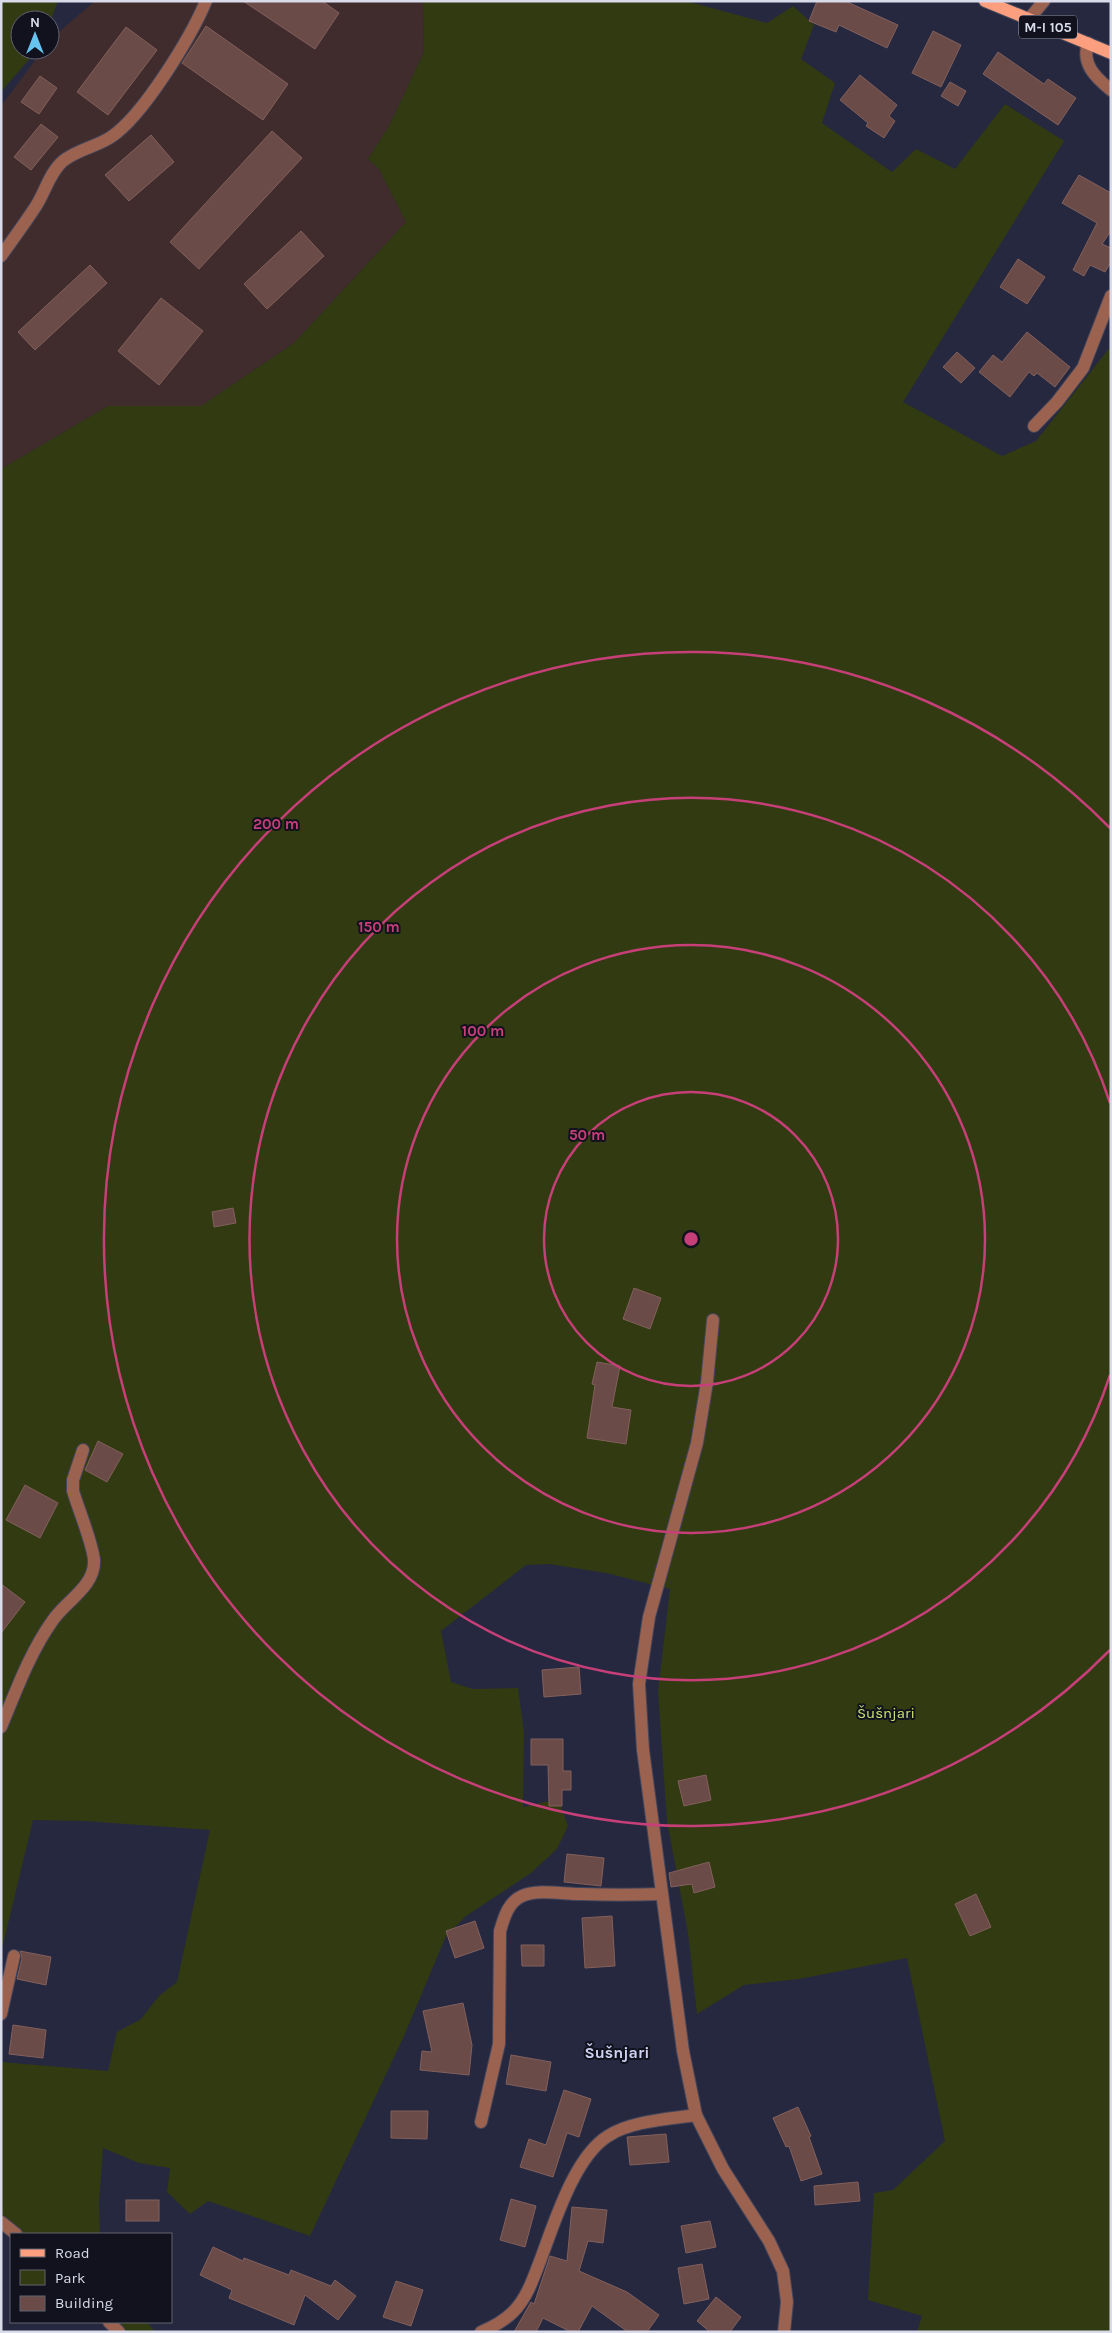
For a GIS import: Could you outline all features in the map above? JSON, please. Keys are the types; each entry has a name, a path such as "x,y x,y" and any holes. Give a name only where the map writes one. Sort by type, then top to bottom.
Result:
{"main road":[{"name":"M-I 105","path":"985,1 1111,53"}],"street":[{"path":"1,256 37,204 51,176 62,161 110,137 132,119 183,45 206,1"},
{"path":"1029,19 1044,1"},
{"path":"1088,43 1085,51 1089,66 1096,78 1111,90"},
{"path":"1034,426 1057,402 1083,368 1111,296"},
{"path":"713,1320 707,1382 697,1442 649,1617 639,1684 643,1750 683,2051 696,2115 723,2169 769,2241 783,2272 787,2302 784,2332"},
{"path":"1,1728 30,1659 53,1619 91,1576 94,1562 73,1492 73,1480 83,1450"},
{"path":"480,2122 499,2044 500,1931 504,1916 512,1904 522,1896 538,1893 631,1896 661,1894"},
{"path":"1,2014 14,1956"},
{"path":"481,2332 498,2325 514,2311 530,2288 572,2180 589,2150 608,2135 630,2127 696,2115"},
{"path":"1,2222 15,2233"},
{"path":"110,2323 119,2332"}],"shaded area":[{"path":"95,1 423,1 424,52 389,126 368,159 379,169 406,222 294,343 201,406 108,406 1,469 1,106 36,60 60,60 60,31"}],"green space":[{"path":"1,1 58,1 55,10 10,10 10,60 28,60 1,92"},
{"path":"423,1 686,1 767,23 793,6 814,25 801,59 835,83 822,123 892,172 916,149 955,169 1005,104 1064,141 903,402 1002,456 1036,441 1111,346 1111,2332 917,2332 922,2316 868,2300 874,2193 893,2190 945,2141 907,1958 799,1979 744,1985 697,2014 688,1933 667,1821 658,1692 670,1589 606,1573 549,1564 526,1565 441,1631 451,1682 473,1689 518,1688 524,1732 523,1807 558,1799 568,1826 557,1849 531,1873 466,1916 446,1936 404,2036 310,2236 208,2201 190,2214 167,2192 170,2168 139,2163 103,2148 99,2203 100,2233 14,2233 1,2218 1,2062 108,2071 117,2032 141,2019 159,1996 177,1982 210,1830 84,1821 33,1820 1,1953 1,469 108,406 201,406 294,343 406,222 379,169 368,159 389,126 424,52"},
{"path":"106,2323 148,2323 155,2332 120,2332"}],"building":[{"path":"243,1 322,1 339,13 315,49"},
{"path":"817,1 845,1 898,25 887,48 839,25 836,32 809,21"},
{"path":"206,26 288,84 263,120 182,63"},
{"path":"126,27 157,50 108,115 77,92"},
{"path":"933,31 961,45 941,87 912,73"},
{"path":"998,52 1044,84 1048,79 1076,98 1058,125 983,74"},
{"path":"860,75 897,105 889,116 895,121 884,138 866,126 868,123 840,100"},
{"path":"40,76 57,88 39,114 21,102"},
{"path":"950,82 966,91 958,106 941,96"},
{"path":"41,124 58,137 31,170 14,157"},
{"path":"272,131 302,158 199,269 170,242"},
{"path":"151,135 174,162 129,201 105,175"},
{"path":"1079,175 1111,193 1111,231 1102,244 1111,248 1111,262 1105,272 1090,265 1084,276 1073,270 1097,223 1062,203"},
{"path":"301,231 324,256 267,309 244,284"},
{"path":"1018,259 1045,277 1027,304 1000,287"},
{"path":"90,265 107,283 35,350 18,332"},
{"path":"161,298 203,331 159,385 118,351"},
{"path":"1027,332 1070,367 1055,387 1037,373 1034,376 1029,372 1010,397 979,372 993,355 1002,362"},
{"path":"957,352 975,368 961,383 943,367"},
{"path":"233,1208 236,1223 214,1227 212,1212"},
{"path":"634,1288 661,1298 650,1329 623,1319"},
{"path":"597,1362 620,1366 612,1407 631,1410 626,1444 587,1438 595,1385 592,1384"},
{"path":"98,1441 123,1454 107,1482 85,1470"},
{"path":"25,1485 58,1503 40,1538 6,1520"},
{"path":"1,1584 25,1602 1,1633"},
{"path":"579,1667 581,1694 544,1697 542,1670"},
{"path":"531,1739 563,1739 563,1771 571,1771 571,1790 562,1790 562,1806 549,1806 548,1765 531,1765"},
{"path":"706,1775 711,1800 684,1806 678,1781"},
{"path":"567,1854 604,1858 601,1886 564,1882"},
{"path":"709,1862 715,1887 694,1893 692,1884 671,1887 669,1873"},
{"path":"976,1894 991,1927 970,1936 955,1904"},
{"path":"612,1916 615,1966 585,1968 582,1918"},
{"path":"475,1921 484,1948 455,1958 446,1931"},
{"path":"521,1945 544,1945 544,1966 522,1966"},
{"path":"20,1951 51,1957 46,1985 17,1979 22,1958"},
{"path":"463,2003 472,2045 469,2075 420,2070 422,2051 432,2052 423,2011"},
{"path":"13,2025 46,2030 43,2058 9,2054"},
{"path":"511,2055 551,2062 546,2091 506,2084"},
{"path":"564,2090 591,2099 579,2137 567,2133 553,2177 520,2167 529,2139 546,2145"},
{"path":"798,2107 811,2136 809,2137 822,2174 801,2181 789,2146 786,2147 773,2118"},
{"path":"391,2111 428,2111 427,2139 391,2138"},
{"path":"666,2134 669,2162 630,2165 627,2137"},
{"path":"858,2182 860,2201 815,2205 814,2186"},
{"path":"511,2199 536,2206 525,2247 500,2240"},
{"path":"126,2200 159,2200 159,2221 126,2221"},
{"path":"572,2207 607,2210 603,2243 588,2241 579,2271 627,2292 659,2315 647,2332 628,2332 592,2306 578,2332 571,2332 543,2318 536,2332 514,2332 531,2302 534,2304 550,2256 567,2261"},
{"path":"710,2221 716,2247 686,2253 681,2226"},
{"path":"213,2247 243,2261 244,2258 289,2275 291,2270 331,2286 335,2280 356,2296 338,2320 305,2295 294,2325 229,2298 232,2290 200,2275"},
{"path":"702,2264 709,2299 684,2304 678,2268"},
{"path":"396,2281 423,2290 411,2326 383,2317"},
{"path":"716,2297 741,2317 730,2332 710,2332 697,2321"}],"district":[{"name":"Šušnjari","path":"617,2052"}]}
